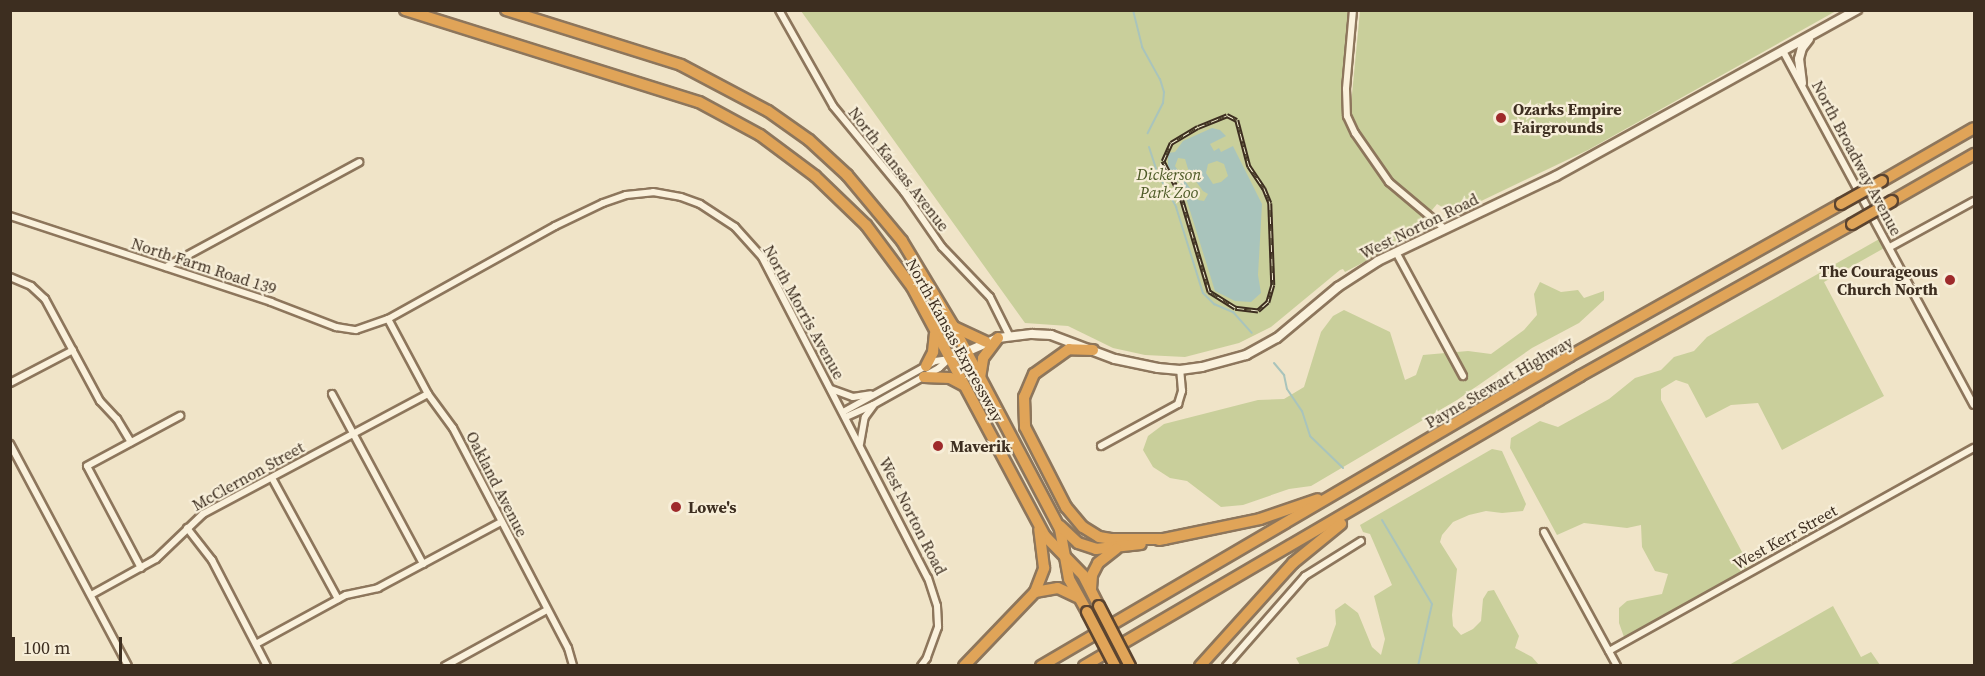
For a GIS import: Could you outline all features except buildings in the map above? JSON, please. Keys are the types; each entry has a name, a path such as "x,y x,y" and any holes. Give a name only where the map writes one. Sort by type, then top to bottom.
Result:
{"highway":[{"name":"North Kansas Expressway","path":"405,10 699,102 774,145 842,200 896,262 1050,543 1080,571 1130,666"},
{"name":"North Kansas Expressway","path":"506,10 681,65 735,92 796,130 860,188 902,241 980,378 1056,522 1062,535 1067,575 1115,666"},
{"name":"Payne Stewart Highway","path":"1041,666 1570,356 1974,128"},
{"path":"1083,666 1580,376 1974,154"},
{"path":"952,326 986,342"},
{"path":"935,330 933,352 925,371 950,378 963,385"},
{"path":"980,378 983,358 998,338"},
{"path":"1093,350 1069,349 1034,374 1024,397 1025,427 1066,507 1083,527 1099,537 1111,539 1165,539"},
{"path":"1056,522 1073,539 1084,546 1096,549 1116,549 1276,515 1354,484"},
{"path":"1200,666 1293,563 1374,498"},
{"path":"964,666 1035,592 1044,568 1038,522"},
{"path":"1091,589 1092,575 1098,563 1116,549"},
{"path":"1035,592 1058,588 1078,597"}],"main road":[{"name":"West Norton Road","path":"950,359 965,350 1009,335 1052,335 1135,365 1180,370 1223,363 1263,347 1286,332 1351,278 1396,252 1589,159 1857,10"},
{"path":"1802,83 1798,64 1800,53 1815,34"}],"street":[{"name":"North Kansas Avenue","path":"779,10 816,80 842,119 904,192 942,247 990,297 1009,335"},
{"path":"1353,10 1346,89 1347,116 1355,133 1389,182 1445,229"},
{"name":"North Broadway Avenue","path":"1783,51 1974,405"},
{"path":"165,267 359,162"},
{"name":"North Morris Avenue","path":"388,319 603,202 635,193 663,193 690,200 718,214 743,235 762,257 844,414"},
{"path":"1890,247 1974,201"},
{"name":"North Farm Road 139","path":"10,216 343,329 366,329 388,319"},
{"path":"1396,252 1463,376"},
{"path":"10,277 31,286 45,299 100,400 117,419 131,442"},
{"name":"Oakland Avenue","path":"388,319 428,394 453,428 573,663"},
{"path":"10,383 73,350"},
{"name":"West Norton Road","path":"844,414 878,393 950,359"},
{"name":"West Norton Road","path":"844,414 873,405 925,371 935,361 950,359"},
{"path":"1101,446 1178,404 1182,391 1180,370"},
{"path":"831,389 853,398 878,393"},
{"path":"332,394 423,564"},
{"name":"McClernon Street","path":"91,595 141,568 163,553 186,528 203,514 428,394"},
{"path":"860,446 866,417 873,405"},
{"name":"West Norton Road","path":"844,414 934,591 938,627 927,658 921,666"},
{"path":"141,568 87,466 180,416"},
{"path":"10,444 128,666"},
{"name":"West Kerr Street","path":"1609,651 1974,448"},
{"path":"272,478 338,599"},
{"path":"256,644 338,599 352,593 378,588 501,522"},
{"path":"186,528 212,560 267,666"},
{"path":"1544,532 1617,666"},
{"path":"1226,666 1305,576 1360,541"},
{"path":"445,666 547,609"},
{"path":"564,666 573,663"}],"green space":[{"name":"Dickerson Park Zoo","path":"801,11 1349,11 1343,91 1351,105 1360,11 1836,11 1588,150 1454,214 1437,204 1423,221 1426,225 1420,233 1345,272 1343,269 1340,270 1271,327 1239,343 1185,357 1145,355 1113,348 1068,326 1025,323"},
{"path":"1881,238 1886,247 1824,282 1884,396 1782,450 1758,403 1731,405 1706,418 1688,384 1676,380 1661,389 1661,400 1750,567 1624,637 1619,623 1619,608 1627,601 1662,594 1668,574 1655,571 1642,547 1641,525 1627,528 1584,523 1557,535 1510,448 1511,438 1540,421 1558,427 1609,399 1635,378 1661,370 1674,357 1694,351 1707,337"},
{"path":"1540,282 1561,292 1578,290 1584,298 1604,291 1604,300 1579,323 1532,348 1457,400 1311,486 1289,489 1243,505 1221,507 1187,481 1170,478 1153,467 1143,450 1148,436 1164,424 1258,400 1284,399 1304,387 1321,332 1333,316 1344,310 1390,332 1405,380 1416,375 1423,355 1468,351 1491,354 1524,330 1537,315 1534,294"},
{"path":"1492,449 1502,451 1526,504 1523,511 1502,513 1486,511 1469,515 1453,522 1442,535 1440,542 1457,569 1453,626 1461,635 1473,629 1481,621 1483,599 1488,591 1494,590 1519,636 1515,648 1532,657 1539,665 1300,665 1296,658 1328,646 1336,624 1335,610 1345,603 1358,613 1372,647 1381,655 1385,639 1374,596 1392,585 1370,534 1363,532 1360,525"},
{"path":"1833,606 1861,657 1871,652 1880,665 1729,665"}],"water":[{"path":"1212,128 1220,130 1226,136 1210,144 1214,151 1219,148 1221,152 1233,146 1262,204 1258,275 1261,293 1251,302 1235,301 1215,291 1182,185 1174,178 1168,166 1168,153 1175,152 1183,141","holes":["1178,158 1185,159 1189,172 1203,191 1208,194 1204,201 1198,200 1175,166","1217,161 1224,164 1228,176 1221,182 1213,184 1206,173 1208,164"]}],"waterway":[{"path":"1133,10 1142,47 1160,79 1164,92 1163,103 1148,133"},
{"path":"1149,147 1158,174 1176,207 1203,293 1214,304 1233,312 1252,333"},
{"path":"1274,363 1284,375 1287,389 1302,411 1310,436 1343,468"},
{"path":"1382,520 1432,604 1418,666"}],"railway":[{"path":"1227,115 1237,120 1249,166 1264,188 1270,203 1273,285 1268,302 1258,311 1235,308 1209,292 1180,195 1163,161 1171,143 1198,127 1227,115"}],"place":[{"name":"Ozarks Empire Fairgrounds","path":"1501,118"},
{"name":"The Courageous Church North","path":"1950,280"},
{"name":"Maverik","path":"938,446"},
{"name":"Lowe's","path":"676,507"}]}
